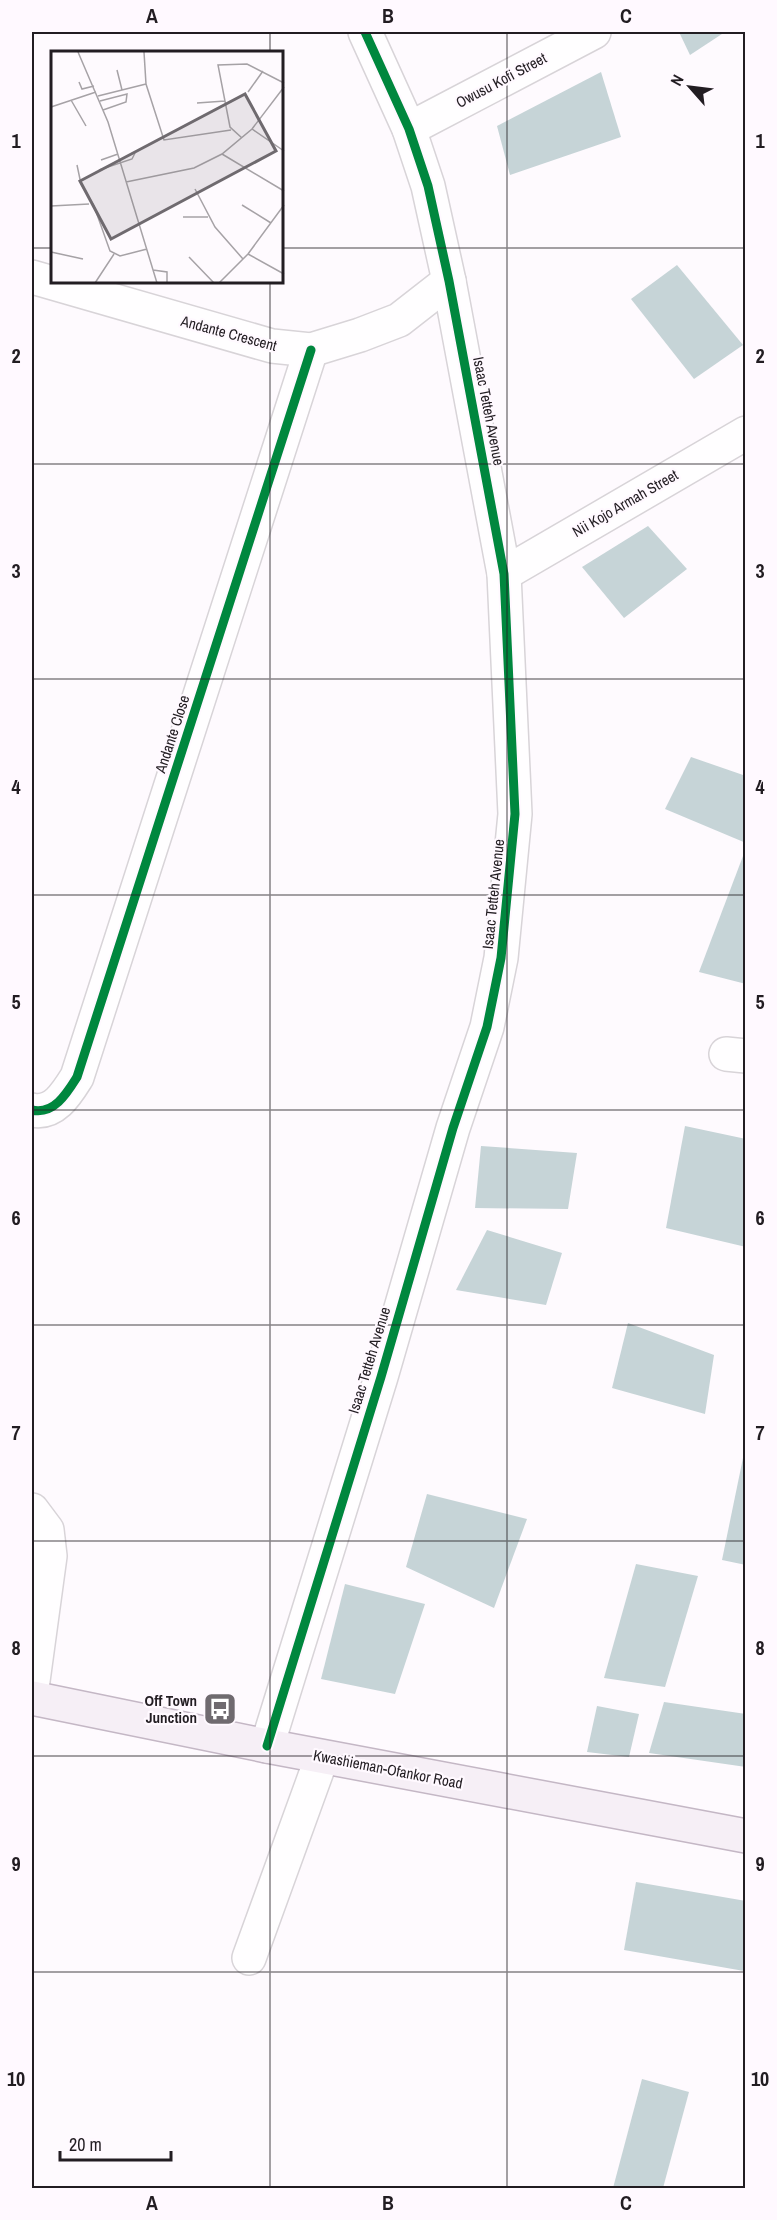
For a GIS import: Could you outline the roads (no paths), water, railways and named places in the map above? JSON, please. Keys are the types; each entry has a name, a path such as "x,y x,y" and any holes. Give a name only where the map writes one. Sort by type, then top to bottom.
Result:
{"main road":[{"name":"Kwashieman-Ofankor Road","path":"32,1698 267,1746 746,1836"}],"street":[{"name":"Isaac Tetteh Avenue","path":"267,1746 381,1377 453,1128 487,1027 501,958 516,814 504,573 450,280 428,186 409,129 365,32"},
{"name":"Owusu Kofi Street","path":"409,129 594,32"},
{"name":"Andante Crescent","path":"32,277 51,282"},
{"name":"Andante Crescent","path":"56,284 272,346 311,350 399,320 450,280"},
{"name":"Andante Close","path":"35,1111 62,1101 77,1077 311,350"},
{"name":"Nii Kojo Armah Street","path":"504,573 746,433"},
{"path":"32,1510 47,1530 50,1556 32,1688"},
{"path":"249,1958 321,1756"}],"place":[{"name":"Off Town Junction","path":"220,1709"}]}
